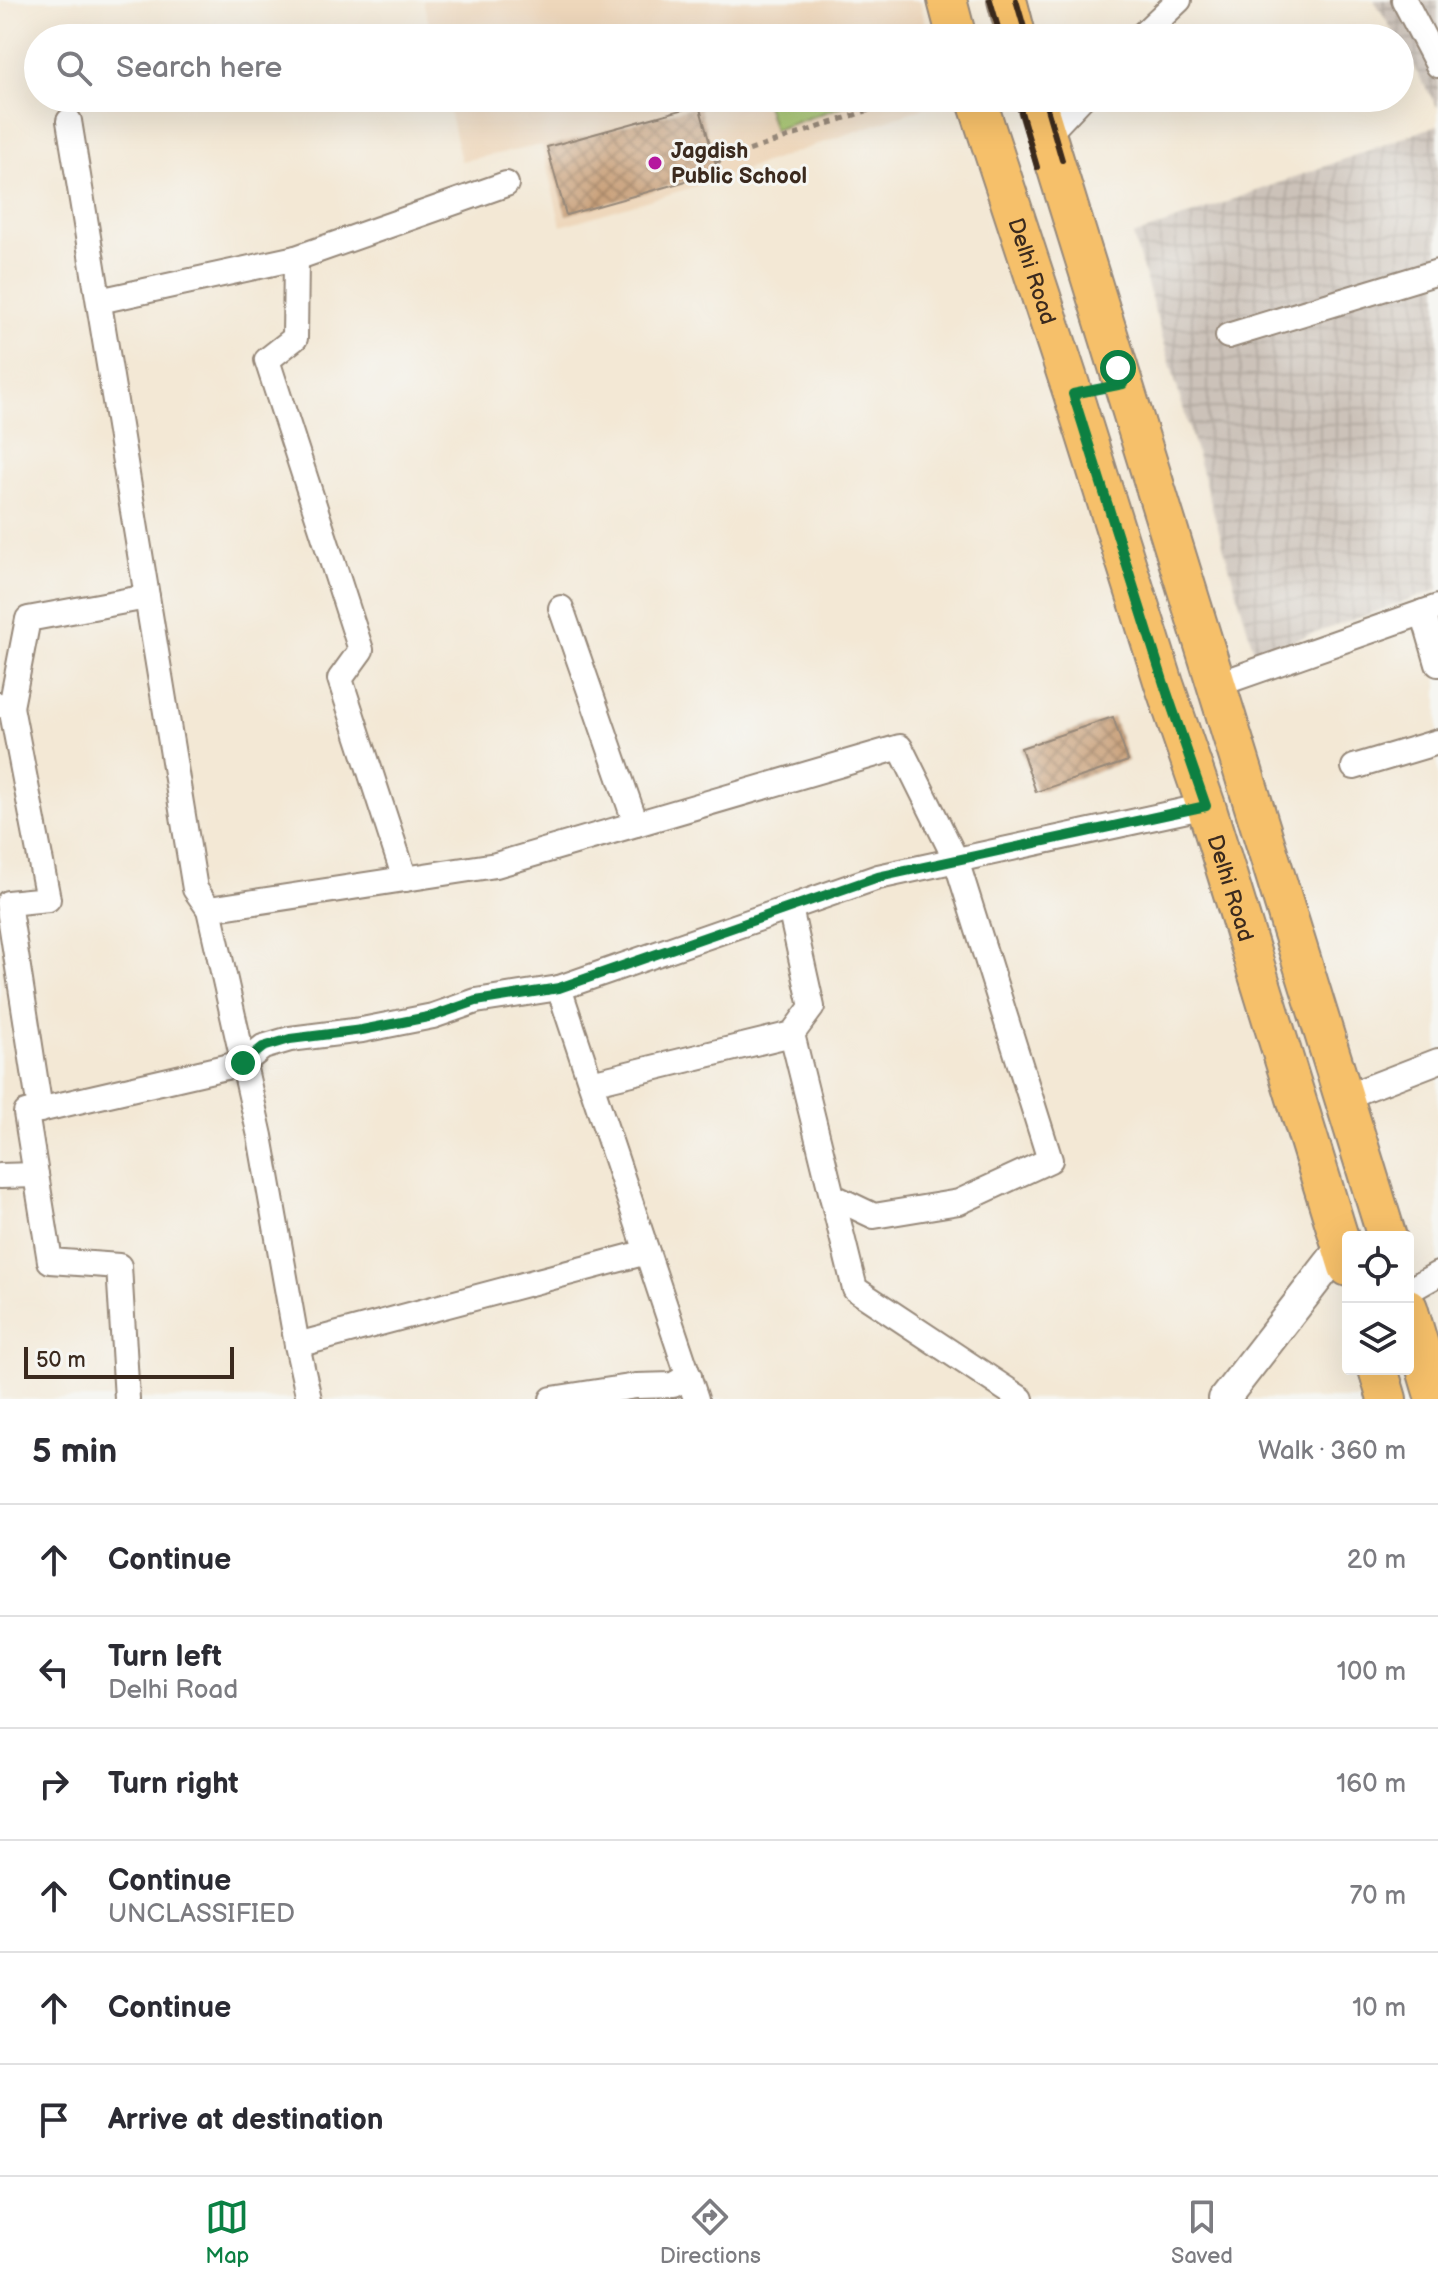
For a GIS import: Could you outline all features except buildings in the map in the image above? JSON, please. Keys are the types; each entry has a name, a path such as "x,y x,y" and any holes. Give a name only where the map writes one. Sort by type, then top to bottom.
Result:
{"main road":[{"path":"947,0 953,24"},
{"path":"1007,0 1013,24"},
{"name":"Delhi Road","path":"981,112 1164,684 1358,1231"},
{"name":"Delhi Road","path":"1040,112 1345,1097 1361,1231"},
{"path":"1073,394 1123,384"},
{"path":"1414,1328 1435,1399"},
{"path":"1380,1375 1387,1399"}],"street":[{"path":"1154,24 1179,0"},
{"path":"1404,0 1438,65"},
{"path":"1047,135 1069,112"},
{"path":"69,121 195,889 209,909 260,1136 309,1399"},
{"path":"99,301 296,258 506,184"},
{"path":"296,258 295,338 267,360 361,650 340,679 405,879"},
{"path":"1228,336 1438,272"},
{"path":"40,1110 8,903 48,899 5,706 28,619 147,597"},
{"path":"561,608 636,824"},
{"path":"1216,685 1431,610 1438,664"},
{"path":"1354,767 1438,742"},
{"path":"209,909 496,865 900,747 956,860 1050,1160 959,1202 902,1212 874,1216 832,1196"},
{"path":"127,1399 119,1266 50,1261 26,1113 243,1063 263,1047 290,1039 362,1030 433,1016 476,1001 559,988 878,877 1206,806"},
{"path":"591,1083 792,1034 812,1007 790,908"},
{"path":"552,1399 636,1386 692,1388 559,988"},
{"path":"792,1034 855,1289 1021,1399"},
{"path":"1345,1097 1438,1061"},
{"path":"0,1176 36,1175"},
{"path":"297,1345 647,1252"},
{"path":"1224,1399 1342,1267"},
{"path":"1414,1288 1438,1274"}],"path":[{"path":"715,162 863,112"}],"shaded area":[{"path":"423,0 920,0 925,24 429,24"},
{"path":"1374,0 1438,0 1438,108 1414,68 1414,24 1389,24"},
{"name":"Jagdish Public School","path":"449,112 911,112 713,181 561,226 542,145 461,161"},
{"path":"1438,125 1438,590 1255,654 1133,236"}],"green space":[{"path":"768,112 826,112 774,130"}],"railway":[{"path":"990,0 997,24"},
{"path":"1016,0 1023,24"},
{"path":"1021,112 1037,167"},
{"path":"1048,112 1062,160"}],"place":[{"name":"Jagdish Public School","path":"655,163"}],"route":[{"path":"243,1063 263,1047 290,1039 362,1030 433,1016 476,1001 559,988 878,877 1206,806 1164,684 1073,394 1123,384 1118,368"}]}
